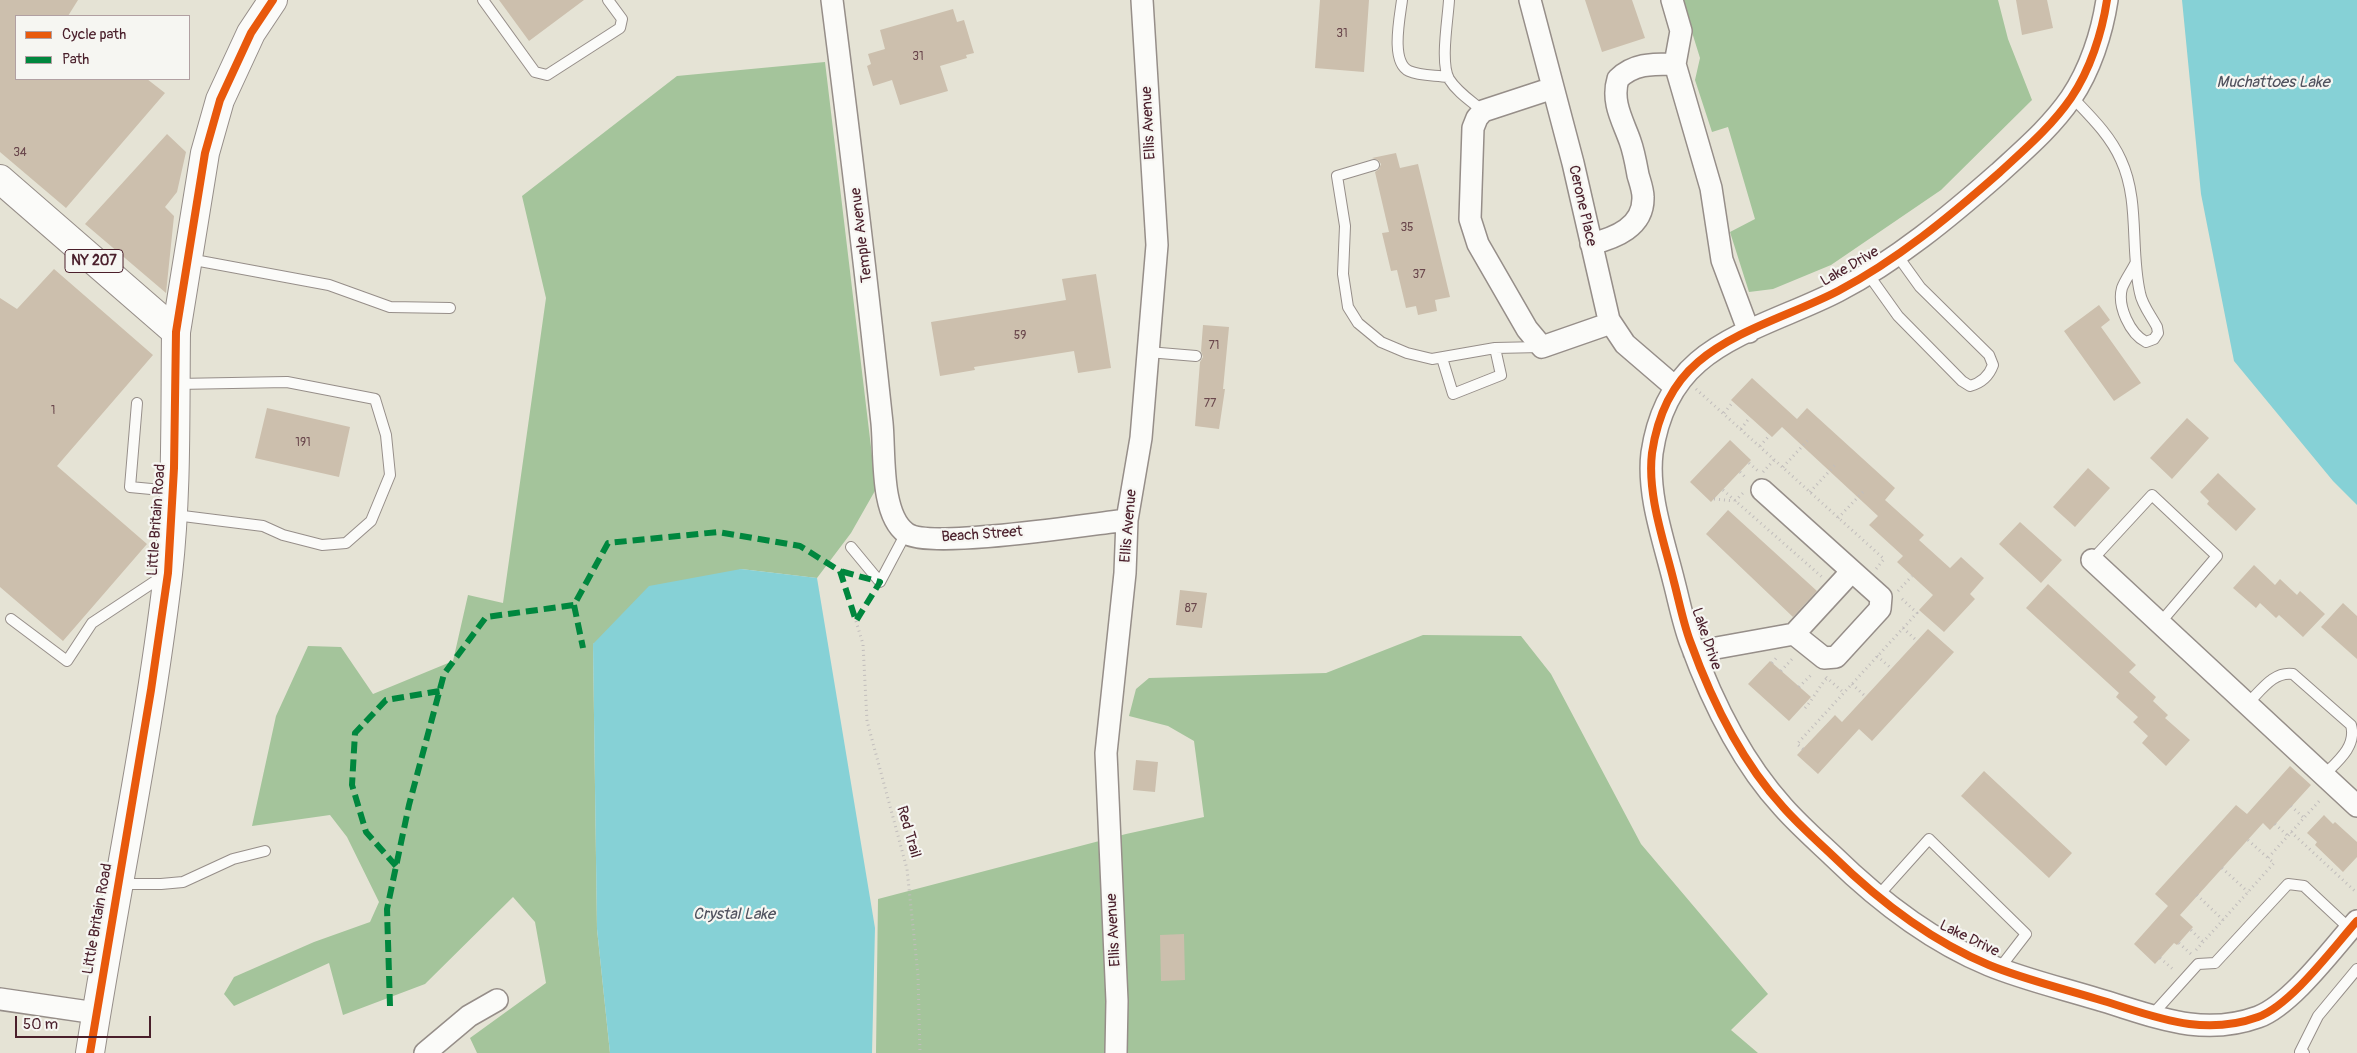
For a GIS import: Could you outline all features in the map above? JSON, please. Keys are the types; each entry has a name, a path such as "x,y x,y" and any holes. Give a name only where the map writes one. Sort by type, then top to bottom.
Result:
{"main road":[{"name":"Little Britain Road","path":"90,1053 151,690 168,573 176,384 176,332 205,153 220,100 251,33 273,0"},
{"name":"NY 207","path":"6,185 176,332"}],"street":[{"name":"Temple Avenue","path":"832,0 862,234 888,502 895,520 906,533"},
{"name":"Ellis Avenue","path":"1116,1053 1117,1001 1106,753 1125,573 1127,520 1141,438 1156,245 1142,0"},
{"name":"Cerone Place","path":"1530,0 1611,323 1625,344 1684,386"},
{"path":"1672,0 1681,30 1675,64 1711,188 1722,260 1749,332"},
{"name":"Lake Drive","path":"2107,0 2104,19 2087,68 2072,97 2039,136 1959,208 1897,255 1868,274 1799,311 1724,343 1696,363 1684,386 1661,414 1652,455 1652,480 1662,535 1688,637 1709,687 1744,753 1782,806 1876,897 1935,938 1999,969 2152,1015 2203,1026 2224,1026 2264,1015 2287,998 2353,925"},
{"path":"1591,244 1614,238 1632,225 1641,212 1643,197 1639,178 1616,97 1618,79 1630,69 1644,65 1675,64"},
{"path":"1553,88 1483,111 1477,118 1473,128 1470,219 1478,244 1527,329 1542,347 1611,323"},
{"path":"1694,652 1792,645 1824,658 1836,657 1880,609 1881,597 1761,482"},
{"name":"Beach Street","path":"906,533 923,539 997,536 1127,520"},
{"path":"2092,560 2357,806"},
{"path":"1792,645 1835,589 1852,571"},
{"path":"0,999 96,1013"},
{"path":"425,1053 469,1016 497,1000"}],"lane":[{"path":"483,0 535,72 547,75 620,28 622,19 608,0"},
{"path":"1402,0 1398,42 1399,59 1402,66 1423,74 1448,76"},
{"path":"1449,0 1445,60 1448,76 1457,89 1483,111"},
{"path":"2072,97 2096,122 2122,160 2131,189 2135,264 2140,296 2157,327 2158,333 2154,339 2146,342 2140,339 2130,328 2122,306 2122,290 2135,264"},
{"path":"1374,165 1337,176 1345,226 1343,274 1348,307 1358,323 1381,342 1407,354 1432,359 1495,348 1542,347"},
{"path":"1868,274 1898,316 1962,381 1970,386 1979,383 1990,372 1993,365 1988,355 1920,287 1897,255"},
{"path":"188,259 329,286 390,307 450,308"},
{"path":"1442,358 1453,394 1501,375 1495,348"},
{"path":"1148,352 1196,356"},
{"path":"137,403 130,487 172,502 263,526 283,535 322,545 346,543 371,521 390,475 386,435 375,399 287,382 176,384"},
{"path":"2092,560 2152,495 2217,556 2160,624"},
{"path":"851,547 880,582 906,533"},
{"path":"12,619 67,661 92,623 168,573"},
{"path":"2247,704 2275,677 2283,672 2293,674 2351,725 2355,733 2352,746 2329,780"},
{"path":"1876,897 1929,839 2026,934 1999,969"},
{"path":"118,884 183,882 233,859 265,851"},
{"path":"2152,1015 2198,964 2215,963 2288,884 2304,886 2353,925"},
{"path":"2304,1053 2300,1052 2318,1016 2357,969"}],"path":[{"path":"1684,386 1724,413 1884,559 1876,572 1877,577"},
{"path":"1724,413 1733,402"},
{"path":"1741,428 1750,417"},
{"path":"1760,446 1770,435"},
{"path":"1783,466 1810,438"},
{"path":"1749,463 1761,482"},
{"path":"1810,492 1836,464"},
{"path":"1723,490 1835,589"},
{"path":"1838,518 1863,492"},
{"path":"1714,499 1735,502"},
{"path":"1896,593 1912,576"},
{"path":"1803,749 1797,744 1917,612 1890,588"},
{"path":"1903,628 1917,641"},
{"path":"1774,652 1792,645"},
{"path":"1781,671 1792,645"},
{"path":"1877,656 1892,669"},
{"path":"1799,687 1817,669"},
{"path":"1822,673 1844,692"},
{"path":"1805,708 1814,698 1814,692 1827,678"},
{"path":"1852,684 1866,697"},
{"path":"2268,858 2304,818 2329,780"},
{"path":"2292,806 2304,818"},
{"path":"2276,824 2288,836"},
{"path":"2291,832 2357,893"},
{"path":"2187,961 2274,863 2248,840"},
{"path":"2222,868 2248,892"},
{"path":"2197,895 2223,920"},
{"path":"2191,930 2203,942"},
{"path":"2179,943 2192,955"},
{"path":"2160,958 2176,972"},
{"path":"2171,978 2182,967"}],"green space":[{"path":"1682,0 1998,0 2008,39 2032,100 1941,190 1831,265 1773,289 1749,292 1730,232 1755,219 1728,127 1712,132 1695,80 1700,58"},
{"path":"825,62 876,489 851,533 817,578 741,569 593,644 597,929 610,1053 477,1053 470,1038 546,983 535,922 513,897 425,984 343,1015 329,963 234,1006 224,994 234,977 314,942 370,922 379,902 347,837 330,815 252,826 276,716 308,646 341,647 373,694 453,661 468,595 503,603 546,298 522,196 677,76"},
{"path":"1423,635 1521,636 1551,674 1641,844 1768,994 1731,1030 1758,1053 876,1053 878,899 1126,834 1204,817 1194,741 1168,726 1129,716 1136,689 1149,678 1326,673"}],"water":[{"name":"Muchattoes Lake","path":"2182,0 2357,0 2357,505 2333,481 2234,361 2201,194"},
{"name":"Crystal Lake","path":"741,569 817,578 875,928 872,1053 610,1053 597,929 593,644 649,586"}],"building":[{"path":"0,0 78,0 69,15 15,15 15,80 148,80 165,93 66,208 0,152"},
{"path":"499,0 584,0 529,41"},
{"path":"1320,0 1369,0 1364,72 1315,68"},
{"path":"1585,0 1632,0 1645,38 1602,52"},
{"path":"2016,0 2047,0 2053,28 2022,35"},
{"path":"953,9 957,22 964,20 974,53 966,55 967,58 940,66 948,91 900,105 892,80 873,86 867,66 871,64 868,54 885,49 880,30"},
{"path":"167,134 186,152 177,192 165,207 174,216 166,293 85,224"},
{"path":"1396,153 1400,168 1418,164 1450,297 1435,300 1437,311 1418,315 1416,306 1406,308 1397,270 1391,271 1382,233 1389,232 1375,172 1381,164 1378,160 1372,158"},
{"path":"54,269 153,355 57,466 147,544 63,641 0,587 0,298 17,309"},
{"path":"1096,274 1111,368 1078,373 1074,351 974,367 975,370 940,376 931,322 1066,300 1062,279"},
{"path":"2099,305 2110,320 2101,327 2141,383 2114,401 2064,331"},
{"path":"1203,325 1229,327 1223,389 1225,389 1219,429 1195,426 1200,362 1203,357 1201,351"},
{"path":"1752,378 1797,419 1807,408 1895,488 1885,500 1924,535 1919,540 1950,568 1961,557 1984,578 1970,594 1975,599 1944,632 1919,610 1933,595 1897,562 1903,556 1869,525 1878,516 1782,427 1772,437 1731,400"},
{"path":"267,408 350,427 339,477 255,458"},
{"path":"2187,418 2209,438 2172,479 2150,458"},
{"path":"1730,440 1751,460 1711,502 1690,482"},
{"path":"2088,468 2110,488 2075,527 2053,507"},
{"path":"2218,473 2256,509 2236,531 2207,504 2209,501 2200,492"},
{"path":"1728,510 1817,591 1793,617 1706,534"},
{"path":"2020,522 2062,560 2041,583 1999,544"},
{"path":"2254,565 2275,585 2280,579 2297,595 2300,591 2325,614 2303,637 2279,615 2276,618 2260,603 2256,608 2233,588"},
{"path":"2048,584 2136,665 2129,672 2156,697 2153,701 2168,715 2165,718 2190,740 2166,766 2142,743 2148,736 2133,722 2138,717 2116,697 2119,693 2026,608"},
{"path":"1180,590 1207,593 1202,628 1176,625"},
{"path":"2343,603 2357,616 2357,659 2321,627"},
{"path":"1928,629 1954,652 1872,741 1859,729 1818,774 1797,755 1835,715 1842,722"},
{"path":"1770,661 1811,697 1789,721 1748,684"},
{"path":"1136,760 1158,762 1155,792 1133,790"},
{"path":"2290,766 2311,785 2270,830 2263,823 2180,915 2193,927 2177,945 2174,943 2155,964 2134,944 2168,906 2155,894 2236,805 2247,814"},
{"path":"1984,771 2072,853 2049,878 1961,796"},
{"path":"2324,815 2333,824 2335,822 2357,842 2357,857 2343,872 2315,845 2317,842 2307,833"},
{"path":"1184,934 1185,980 1161,981 1160,935"}],"marked path":[{"path":"390,1006 387,909 409,805 444,674 486,617 574,605 608,543 718,532 800,546 840,571 856,621 880,582 840,571"},
{"path":"574,605 583,648"},
{"path":"396,866 366,832 352,785 355,733 386,700 440,691"}],"cycle path":[{"path":"90,1053 151,690 168,573 174,468 176,332 205,153 220,100 251,33 273,0"},
{"path":"2107,0 2094,51 2078,87 2063,109 2046,128 1999,173 1942,221 1881,266 1838,291 1729,341 1698,362 1680,381 1662,415 1654,440 1651,469 1657,518 1683,619 1707,685 1729,729 1754,770 1783,807 1850,873 1887,904 1946,944 1989,965 2029,979 2176,1022 2196,1025 2237,1023 2271,1011 2284,1001 2311,975 2357,921"}]}
